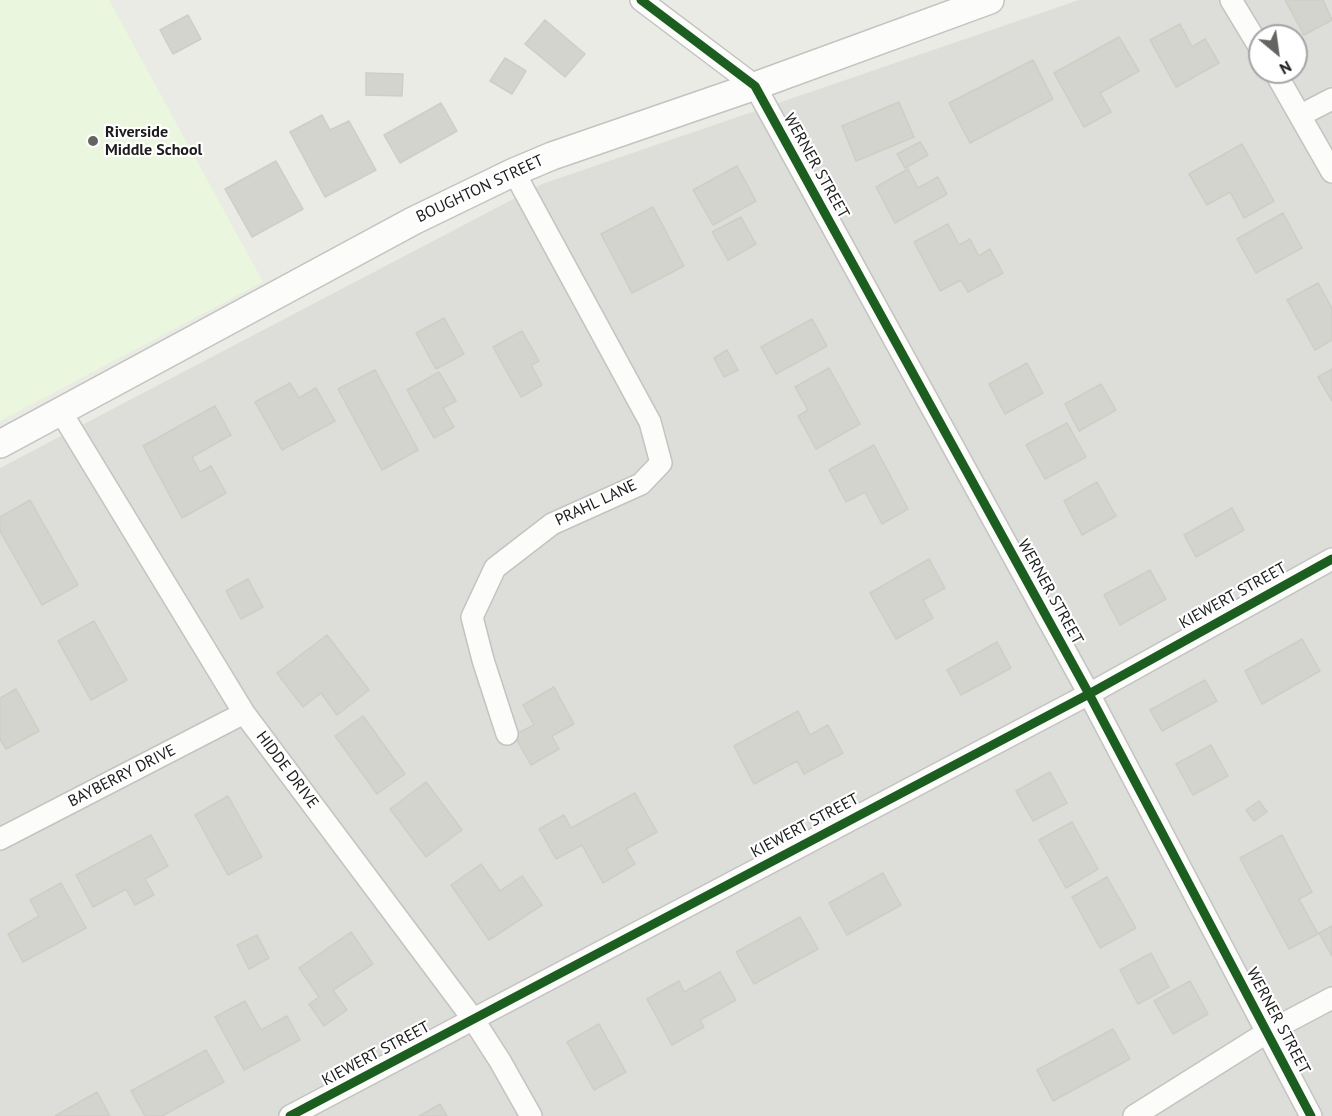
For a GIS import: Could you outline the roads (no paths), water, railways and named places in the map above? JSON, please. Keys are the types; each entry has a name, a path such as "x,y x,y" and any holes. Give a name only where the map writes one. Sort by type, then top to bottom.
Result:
{"street":[{"path":"641,0 754,86"},
{"name":"BOUGHTON STREET","path":"0,444 413,221 514,172 552,156 754,86 990,0"},
{"path":"1231,0 1248,28"},
{"path":"1282,84 1332,172"},
{"name":"WERNER STREET","path":"754,86 1089,694 1311,1116"},
{"path":"1301,115 1332,99"},
{"name":"PRAHL LANE","path":"507,734 472,617 495,568 552,524 641,484 661,463 650,422 514,172"},
{"name":"HIDDE DRIVE","path":"61,412 244,713 473,1019 531,1116"},
{"name":"KIEWERT STREET","path":"290,1116 1089,694 1332,559"},
{"name":"BAYBERRY DRIVE","path":"0,839 244,713"},
{"path":"1134,1116 1266,1033 1332,998"}],"place":[{"name":"Riverside Middle School","path":"93,141"}]}
